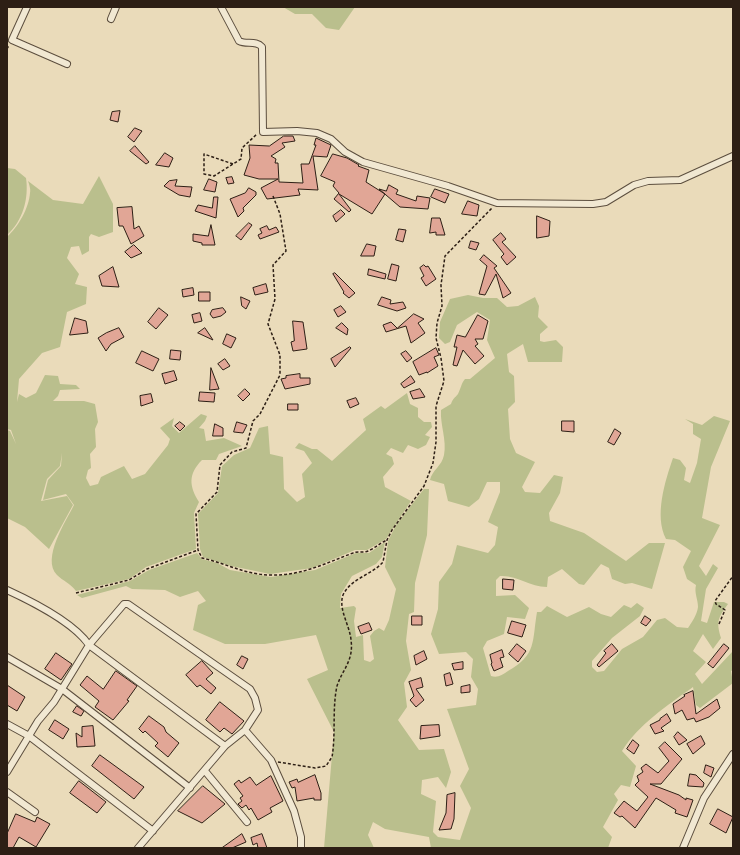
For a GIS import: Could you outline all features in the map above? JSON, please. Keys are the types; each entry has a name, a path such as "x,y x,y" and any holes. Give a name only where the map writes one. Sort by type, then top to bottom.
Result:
{"street":[{"path":"27,7 12,40 66,64"},
{"path":"111,19 116,7"},
{"path":"221,7 238,41 242,43 258,44 262,47 263,132 297,131 317,133 331,139 345,152 363,162 448,186 497,204 577,204 606,202 634,185 648,181 680,180 733,156"},
{"path":"7,590 32,602 85,638 89,645 225,746"},
{"path":"7,772 89,645 120,607 124,604 128,604 250,689 255,698 258,710 245,730 225,746 138,848"},
{"path":"7,657 62,689 190,788"},
{"path":"7,724 29,736 153,831"},
{"path":"245,730 271,760 294,811 300,837 300,848"},
{"path":"683,848 704,798 733,754"},
{"path":"205,771 247,822"},
{"path":"7,792 35,812"}],"path":[{"path":"233,164 204,154 204,174 214,176 242,159 242,148 254,135 263,132"},
{"path":"273,196 280,214 286,251 273,265 275,299 268,324 280,355 280,375 260,414 253,421 246,448 232,452 220,465 217,492 196,514 198,550 202,558 217,561 230,568 270,575 312,570 355,552 367,551 379,543 387,540"},
{"path":"271,760 315,768 323,768 330,762 333,752 337,690 348,664 352,640 342,605 343,595 352,584 383,562 387,540 397,521 424,486 433,463 436,442 436,406 444,382 441,358 436,338 437,323 442,306 443,268 445,256 497,204"},
{"path":"76,593 129,580 147,569 198,550"},
{"path":"719,624 724,610 716,604 715,601 733,576"}],"green space":[{"path":"283,7 355,7 339,30 326,28 312,14 295,14"},
{"path":"7,168 15,169 26,178 27,193 21,216 13,229 7,235"},
{"path":"99,176 113,204 113,232 99,237 91,234 89,237 89,251 82,255 79,246 71,247 67,258 79,274 75,284 87,287 86,304 67,312 60,347 42,353 19,379 17,402 19,394 26,398 36,393 45,375 58,376 60,384 76,385 80,389 60,390 58,396 53,401 84,401 95,404 98,422 95,429 96,447 90,454 91,468 88,470 86,478 90,486 98,484 101,477 124,466 132,479 145,474 168,445 170,439 160,428 174,418 172,426 179,433 201,414 207,416 199,428 204,429 206,441 224,438 242,446 219,454 216,460 202,460 194,470 192,475 192,485 193,491 199,502 194,513 196,549 146,567 129,579 76,591 57,575 53,568 52,560 56,540 74,505 66,494 43,500 48,480 61,466 62,453 60,466 47,479 41,501 67,496 73,505 49,549 25,527 7,518 7,430 10,431 16,444 11,430 7,429 7,237 19,223 28,205 30,187 28,181 53,200 83,204"},
{"path":"468,295 483,298 497,298 507,307 518,306 535,297 539,306 538,317 548,327 540,334 540,341 544,342 556,340 563,347 562,362 528,362 523,344 507,354 509,372 514,376 515,402 508,409 510,439 516,453 535,462 522,487 525,492 540,493 554,475 563,477 560,493 549,513 550,521 584,533 626,561 649,543 665,543 652,589 632,583 625,584 612,579 609,568 601,564 584,585 579,584 562,569 548,577 547,587 535,585 512,577 500,576 496,580 496,596 515,595 529,608 525,619 507,617 504,634 487,641 483,648 491,676 496,677 502,675 517,665 529,653 532,646 537,612 541,612 547,606 567,617 589,607 601,614 611,617 624,605 631,608 637,603 644,608 640,616 612,638 592,661 592,667 597,672 604,671 622,649 643,637 657,620 665,618 677,627 688,628 693,621 698,607 695,591 696,585 687,579 683,567 691,551 675,540 666,539 661,520 662,498 673,458 680,460 686,468 684,480 690,483 697,463 701,439 693,434 693,424 685,419 702,425 714,416 730,421 711,467 702,518 720,525 699,566 706,576 713,564 718,568 706,589 701,621 707,623 714,602 724,602 728,604 718,623 721,638 713,649 703,634 693,651 706,662 695,674 702,684 733,651 733,670 731,671 733,683 700,708 696,705 693,687 645,724 622,751 636,766 630,787 621,785 614,794 618,800 603,827 612,837 608,848 431,848 429,837 385,829 373,822 368,835 374,848 324,848 334,732 307,679 328,670 316,635 265,644 225,644 193,630 198,605 206,601 198,591 180,597 165,590 132,589 126,586 82,598 77,595 130,581 149,570 197,553 202,559 217,563 230,570 271,577 315,570 356,553 369,553 385,542 382,557 376,564 352,576 341,594 340,608 354,606 356,608 354,621 356,637 363,635 364,660 370,662 374,659 370,636 379,628 384,631 389,620 396,589 385,567 388,541 396,525 420,494 424,489 429,489 427,535 415,583 414,612 409,614 406,641 411,670 404,683 407,707 398,720 419,750 444,749 451,772 446,788 438,777 422,780 421,794 436,801 433,832 438,837 460,840 471,808 460,786 469,769 447,709 476,705 478,689 471,677 473,659 466,652 439,654 431,634 438,609 439,582 452,564 457,545 488,553 495,545 498,527 488,522 500,492 500,482 487,482 479,499 469,507 448,501 444,484 430,480 443,459 445,449 441,410 451,404 453,399 458,394 465,379 470,379 495,358 487,340 490,320 477,312 457,325 450,342 445,344 439,338 440,322 450,299"},
{"path":"407,393 410,404 418,408 418,417 424,422 431,422 432,427 425,435 430,437 426,445 418,449 408,445 403,453 391,448 386,454 392,457 394,464 383,477 385,487 411,501 386,539 367,550 355,550 312,568 270,574 231,566 203,557 200,549 198,514 218,493 222,466 234,455 250,448 259,428 268,426 270,454 283,457 284,489 297,502 305,497 302,474 312,463 304,451 295,448 299,443 312,449 317,449 332,461 366,430 363,419 381,406 385,409"}],"building":[{"path":"120,111 118,122 110,120 112,112"},
{"path":"135,128 142,131 134,142 128,137"},
{"path":"284,136 293,136 295,141 282,143 285,147 271,156 276,159 275,163 278,163 279,182 303,183 301,164 309,164 316,145 314,145 316,138 331,145 327,157 313,156 318,190 298,189 300,195 267,199 261,188 278,179 259,179 244,175 250,158 249,145 269,146"},
{"path":"135,146 149,162 146,164 130,151"},
{"path":"165,153 173,158 169,167 156,165"},
{"path":"333,154 347,158 359,165 358,166 369,170 366,182 385,194 372,214 339,194 351,210 349,212 334,199 339,193 333,186 335,182 321,176"},
{"path":"232,177 234,183 228,184 226,178"},
{"path":"209,179 217,182 215,192 204,190"},
{"path":"177,180 175,186 192,187 190,197 179,195 164,186 169,181"},
{"path":"389,185 398,190 396,194 416,201 417,196 430,198 428,209 400,207 379,189 386,191"},
{"path":"249,188 256,192 256,195 243,208 244,211 238,217 230,199 245,193"},
{"path":"435,189 449,194 445,203 431,197"},
{"path":"214,197 218,197 216,218 195,211 198,205 212,208"},
{"path":"468,201 479,205 477,216 462,214"},
{"path":"132,207 134,229 139,226 144,236 131,244 123,226 119,226 117,208"},
{"path":"341,210 345,214 336,222 333,216"},
{"path":"537,216 550,221 549,236 537,238"},
{"path":"432,218 440,218 445,235 436,235 436,232 430,233"},
{"path":"249,223 252,225 241,240 236,236"},
{"path":"211,225 215,245 202,245 202,243 193,241 193,234 208,236"},
{"path":"267,226 269,230 276,227 279,232 260,239 258,235 262,233 260,229"},
{"path":"399,229 406,230 403,242 396,240"},
{"path":"501,233 506,239 502,242 516,257 507,265 501,257 504,254 493,240"},
{"path":"471,241 479,243 476,250 469,248"},
{"path":"367,244 376,246 374,256 361,256"},
{"path":"134,245 142,253 131,258 125,252"},
{"path":"484,255 497,266 494,268 511,293 503,298 496,274 485,295 479,294 487,266 480,260"},
{"path":"392,264 399,266 396,281 388,279"},
{"path":"424,265 426,267 428,266 436,279 426,286 421,278 424,276 420,268"},
{"path":"113,267 119,287 102,286 99,276"},
{"path":"369,269 386,274 385,279 368,275"},
{"path":"335,273 355,293 349,298 343,293 344,292 333,274"},
{"path":"266,284 268,292 255,295 253,288"},
{"path":"193,288 194,295 183,297 182,290"},
{"path":"199,292 210,292 210,301 199,301"},
{"path":"241,297 250,301 246,309 242,306"},
{"path":"382,297 391,300 390,304 403,302 406,308 397,311 378,305"},
{"path":"341,306 346,312 338,317 334,310"},
{"path":"159,308 168,315 156,329 148,322"},
{"path":"223,308 226,312 221,316 213,318 210,314 212,310"},
{"path":"200,313 202,321 194,323 192,315"},
{"path":"414,314 424,319 418,323 425,333 411,343 406,326 386,332 383,325 391,322 397,328"},
{"path":"478,315 488,321 483,339 475,339 478,344 475,346 484,356 475,364 463,350 457,366 453,365 457,347 454,347 457,335 465,337"},
{"path":"75,318 86,321 88,333 70,335"},
{"path":"293,321 303,322 307,349 293,351 291,342 294,341"},
{"path":"342,323 348,329 347,335 336,328"},
{"path":"119,328 124,337 111,344 106,351 98,338"},
{"path":"205,328 213,340 198,333"},
{"path":"227,334 236,338 231,348 223,344"},
{"path":"350,347 351,348 335,367 331,359"},
{"path":"436,348 439,355 434,357 438,366 427,373 419,375 413,362"},
{"path":"171,350 181,351 180,360 170,359"},
{"path":"142,351 159,359 153,371 136,363"},
{"path":"406,351 412,358 407,362 401,354"},
{"path":"225,359 230,366 223,370 218,364"},
{"path":"211,368 219,389 210,390"},
{"path":"174,371 177,380 165,384 162,374"},
{"path":"300,374 300,378 310,378 310,384 285,389 281,379 286,378 286,376"},
{"path":"411,376 415,382 404,388 401,384"},
{"path":"245,389 250,394 243,401 238,396"},
{"path":"420,389 425,397 413,399 410,392"},
{"path":"200,392 215,393 214,402 199,401"},
{"path":"151,394 153,402 141,406 140,396"},
{"path":"356,398 359,404 350,408 347,401"},
{"path":"288,404 298,404 298,410 288,410"},
{"path":"562,421 574,421 574,432 562,431"},
{"path":"180,422 185,426 180,431 175,426"},
{"path":"237,422 247,425 243,433 234,432"},
{"path":"215,424 223,428 223,436 213,436"},
{"path":"615,429 621,433 614,445 608,442"},
{"path":"503,579 514,580 513,590 503,589"},
{"path":"412,616 422,616 422,625 412,625"},
{"path":"645,616 651,620 646,626 641,623"},
{"path":"512,621 526,625 522,637 508,633"},
{"path":"369,623 372,630 361,634 358,627"},
{"path":"517,644 526,651 518,662 509,654"},
{"path":"612,644 618,651 599,667 597,665 606,653 604,651"},
{"path":"724,644 729,648 713,668 708,664"},
{"path":"502,650 504,657 500,658 503,667 494,671 491,664 490,655"},
{"path":"424,651 427,659 416,665 414,656"},
{"path":"56,653 72,664 61,680 45,669"},
{"path":"242,656 248,659 243,669 237,665"},
{"path":"202,661 213,673 206,679 216,688 211,694 200,685 197,687 186,675"},
{"path":"463,662 463,669 454,670 452,664"},
{"path":"116,671 137,686 127,700 129,701 113,720 95,707 99,701 80,685 87,676 103,689"},
{"path":"450,673 453,684 446,686 444,675"},
{"path":"421,678 423,687 416,689 424,700 416,707 410,700 414,696 409,682"},
{"path":"7,685 25,697 17,711 7,705"},
{"path":"470,685 470,692 461,693 461,687"},
{"path":"693,691 696,714 717,699 720,708 709,717 696,722 694,718 687,720 682,710 675,714 673,704 685,696 684,695"},
{"path":"220,702 244,721 232,734 224,728 220,732 206,720"},
{"path":"77,706 84,711 81,716 73,712"},
{"path":"667,714 671,721 661,728 664,731 655,734 650,725 660,720"},
{"path":"149,716 164,727 166,732 179,743 168,757 155,746 158,743 145,731 143,733 139,729"},
{"path":"55,720 69,729 63,739 49,730"},
{"path":"439,725 440,736 420,739 421,726"},
{"path":"93,726 95,746 77,747 76,733 82,737 82,727"},
{"path":"678,732 687,740 679,745 674,737"},
{"path":"701,736 705,744 693,754 687,744"},
{"path":"633,740 639,745 634,754 627,749"},
{"path":"665,742 682,759 661,784 650,784 679,795 686,800 686,798 693,800 687,817 675,813 676,810 656,798 635,828 622,816 620,817 614,813 624,801 637,811 648,797 635,785 639,781 637,776 643,772 641,768 646,764 658,773 669,761 659,748"},
{"path":"100,755 144,787 134,799 92,766"},
{"path":"706,765 714,768 711,777 704,773"},
{"path":"690,774 696,775 704,783 703,787 688,786"},
{"path":"315,775 321,793 321,800 314,800 314,798 297,801 295,787 292,788 289,782 297,779 298,782"},
{"path":"271,776 283,801 270,808 272,812 258,820 251,808 249,810 246,805 242,808 238,804 242,801 240,798 243,796 234,784 239,780 241,783 250,777 256,785"},
{"path":"79,781 106,802 97,813 70,793"},
{"path":"203,786 225,804 202,823 178,811"},
{"path":"455,793 454,819 451,829 439,830 446,813 447,795"},
{"path":"718,809 733,817 726,833 710,824"},
{"path":"16,814 35,822 37,817 50,824 36,847 19,837 13,848 7,848 7,834"},
{"path":"242,834 246,842 232,848 222,848"},
{"path":"262,834 267,848 258,848 257,843 253,845 251,838"}]}
